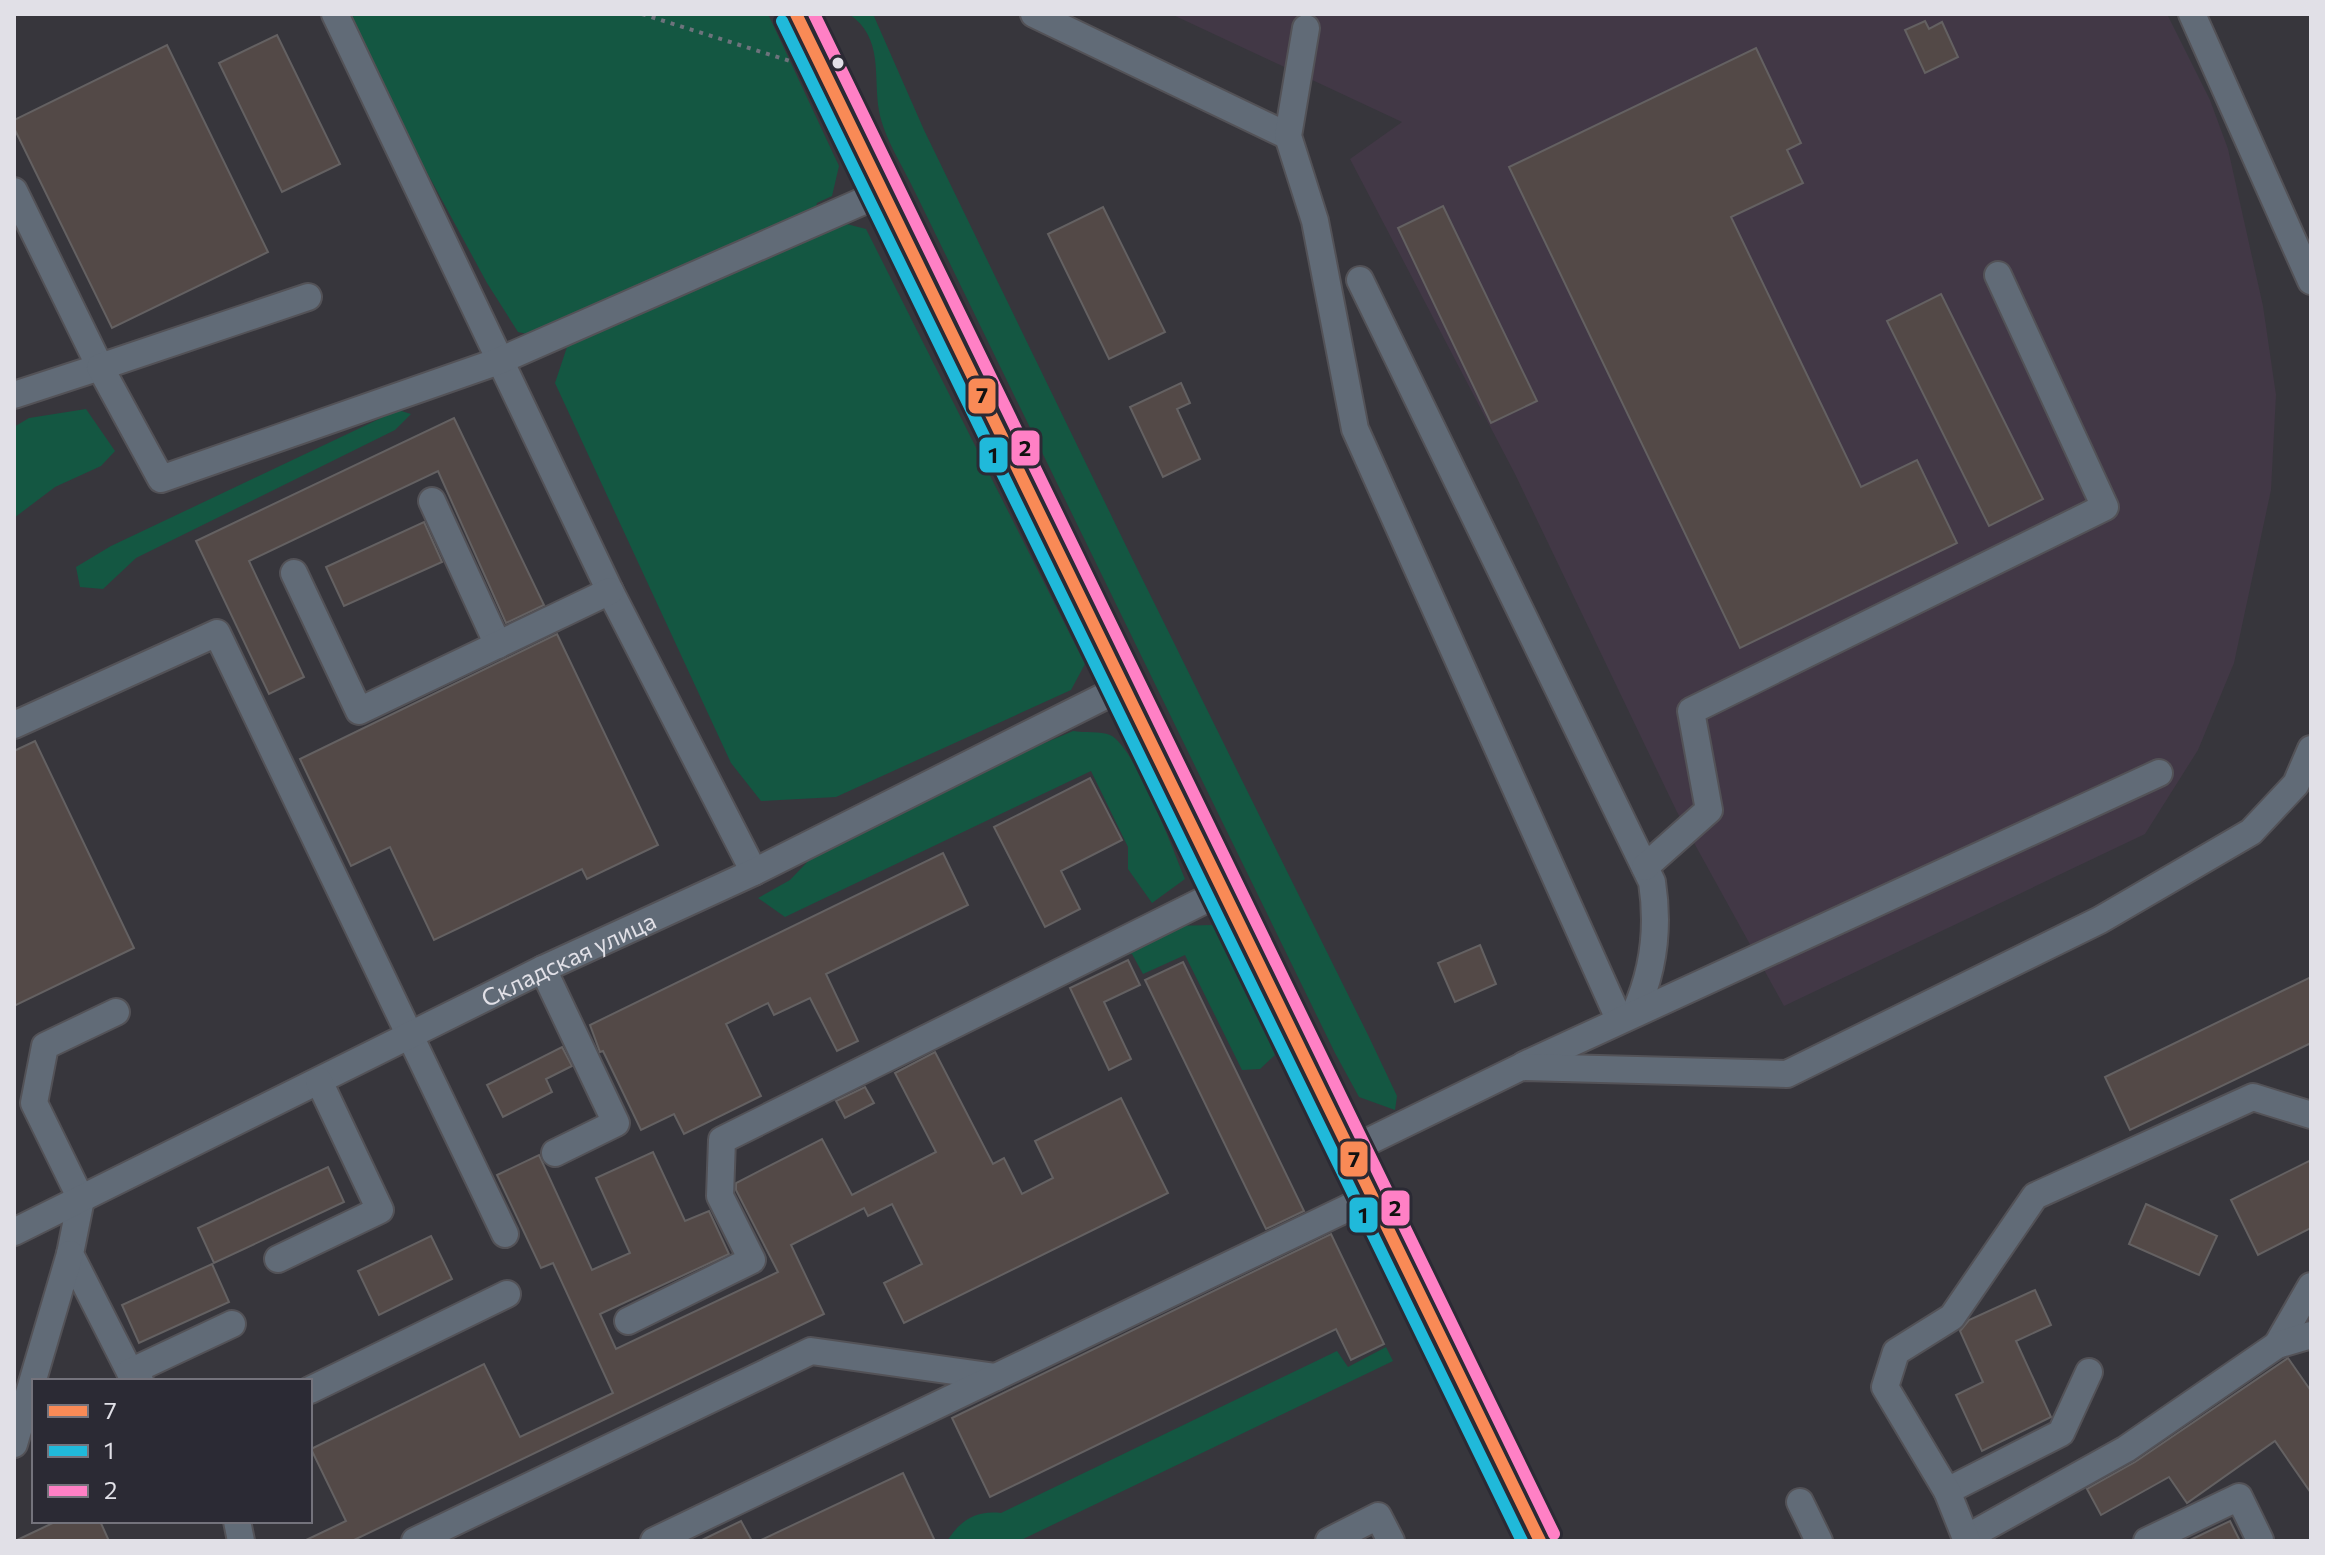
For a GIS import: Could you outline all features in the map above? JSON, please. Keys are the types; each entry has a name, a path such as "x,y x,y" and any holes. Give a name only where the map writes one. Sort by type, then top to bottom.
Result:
{"main road":[{"path":"796,14 1351,1150 1533,1539"}],"street":[{"path":"335,14 610,591 754,872"},
{"path":"1034,14 1288,136"},
{"path":"2192,14 2311,281"},
{"path":"1306,28 1288,136 1315,221 1355,429 1627,1015"},
{"path":"14,191 100,367 161,479 499,361 884,192"},
{"path":"1645,867 1709,810 1691,711 2105,507 1998,275"},
{"path":"1360,280 1652,882 1657,910 1654,953 1627,1015"},
{"path":"14,395 308,297"},
{"path":"432,501 498,645"},
{"path":"294,573 359,711 610,591"},
{"path":"14,725 217,633 505,1234"},
{"name":"Складская улица","path":"14,1232 543,969 754,872 1123,687"},
{"path":"1521,1067 1787,1074 2100,920 2251,832 2304,787 2311,749"},
{"path":"1351,1150 1627,1015 2159,773"},
{"path":"628,1321 752,1260 720,1196 722,1140 1223,891"},
{"path":"543,969 616,1123 555,1153"},
{"path":"33,1379 70,1254 81,1199 34,1103 45,1046 116,1012"},
{"path":"278,1259 380,1210 319,1081"},
{"path":"2311,1115 2253,1097 2035,1196 1952,1317 1896,1352 1885,1387 1947,1491 1968,1539 2126,1449 2277,1345 2311,1335"},
{"path":"654,1541 1373,1196"},
{"path":"70,1254 135,1377 232,1324"},
{"path":"2277,1345 2311,1286"},
{"path":"312,1389 507,1294"},
{"path":"415,1541 811,1351 996,1377"},
{"path":"1947,1491 2061,1433 2089,1372"},
{"path":"14,1444 32,1383"},
{"path":"2147,1541 2239,1497 2260,1540"},
{"path":"1800,1502 1819,1541"},
{"path":"1329,1541 1378,1516 1391,1541"}],"path":[{"path":"642,14 796,63"}],"shaded area":[{"path":"1171,14 2167,14 2210,100 2228,149 2263,306 2276,395 2271,490 2234,663 2198,750 2145,834 1784,1006 1677,812 1515,474 1350,159 1402,122"}],"green space":[{"path":"341,14 768,14 839,166 832,196 817,203 815,211 536,336 518,332 487,283"},
{"path":"849,14 873,14 924,130 1369,1037 1397,1096 1395,1110 1359,1097 1335,1053 890,142 879,111 872,46 868,34"},
{"path":"835,221 866,229 1085,664 1071,690 836,797 761,801 731,763 555,383 567,347"},
{"path":"86,409 115,451 101,466 55,487 14,518 14,427 29,418"},
{"path":"398,410 411,414 395,430 136,558 103,589 80,587 76,567 111,546"},
{"path":"1073,731 1110,735 1120,743 1142,778 1185,879 1152,903 1128,869 1128,847 1091,771 785,917 758,898 790,880 813,856 957,780"},
{"path":"1213,925 1251,998 1275,1055 1260,1069 1242,1070 1185,955 1143,974 1132,954 1117,956 1170,926"},
{"path":"1386,1347 1393,1361 1019,1541 947,1541 969,1518 983,1513 1001,1513 1337,1351 1348,1367"}],"building":[{"path":"1925,21 1929,29 1942,22 1958,57 1925,73 1905,30"},
{"path":"277,35 340,164 282,192 219,63"},
{"path":"167,45 268,252 112,328 14,128 14,120"},
{"path":"1756,48 1801,143 1787,150 1803,183 1731,217 1861,487 1917,460 1957,543 1740,648 1509,167"},
{"path":"1443,206 1537,401 1491,423 1398,228"},
{"path":"1103,207 1165,332 1109,359 1048,234"},
{"path":"1941,294 2043,499 1989,526 1887,321"},
{"path":"1181,383 1190,403 1177,409 1200,459 1163,477 1130,407"},
{"path":"454,418 544,605 506,623 438,471 249,561 304,677 269,694 196,541"},
{"path":"424,522 442,562 344,606 326,567"},
{"path":"557,634 658,845 587,879 582,869 434,940 390,847 351,866 300,759"},
{"path":"35,741 134,948 14,1006 14,751"},
{"path":"1090,778 1122,840 1061,871 1080,909 1045,927 994,827"},
{"path":"943,853 968,905 826,974 858,1041 837,1051 810,998 774,1015 768,1003 726,1024 761,1096 684,1134 674,1114 641,1130 603,1051 600,1052 590,1025"},
{"path":"1480,945 1496,984 1455,1002 1438,963"},
{"path":"1128,960 1140,985 1104,1002 1131,1059 1109,1070 1070,988"},
{"path":"1183,962 1304,1211 1266,1229 1145,980"},
{"path":"2311,977 2311,1043 2130,1130 2105,1077"},
{"path":"562,1047 572,1066 546,1079 552,1092 503,1117 487,1085"},
{"path":"935,1052 993,1164 1004,1158 1022,1194 1053,1178 1035,1141 1121,1098 1168,1193 904,1323 884,1283 922,1264 892,1204 868,1216 864,1208 791,1245 824,1314 352,1541 304,1541 346,1521 312,1449 484,1364 520,1437 613,1393 553,1263 541,1268 497,1175 539,1155 592,1270 630,1253 596,1178 653,1152 685,1221 709,1211 729,1254 600,1314 616,1349 778,1272 736,1190 736,1183 822,1139 852,1195 936,1152 895,1073"},
{"path":"865,1087 874,1103 845,1118 836,1101"},
{"path":"2311,1160 2311,1228 2258,1255 2231,1200"},
{"path":"328,1167 344,1202 214,1263 198,1228"},
{"path":"2146,1204 2217,1236 2199,1275 2129,1244"},
{"path":"1331,1234 1384,1344 1351,1360 1336,1329 990,1497 952,1418"},
{"path":"431,1236 452,1279 379,1315 358,1271"},
{"path":"212,1264 229,1302 139,1343 122,1305"},
{"path":"2035,1290 2051,1325 2016,1341 2051,1417 1982,1451 1956,1395 1983,1382 1960,1331 1969,1320"},
{"path":"2288,1358 2311,1391 2311,1493 2275,1441 2187,1503 2169,1477 2101,1515 2087,1489 2135,1462"},
{"path":"903,1473 935,1541 759,1541"},
{"path":"741,1521 752,1541 700,1541"},
{"path":"2230,1521 2240,1541 2188,1541"},
{"path":"53,1523 101,1523 109,1541 15,1541"}],"transit line":[{"name":"7","path":"796,14 1540,1541"},
{"name":"2","path":"814,14 1554,1534"},
{"name":"1","path":"782,21 1522,1541"}]}
